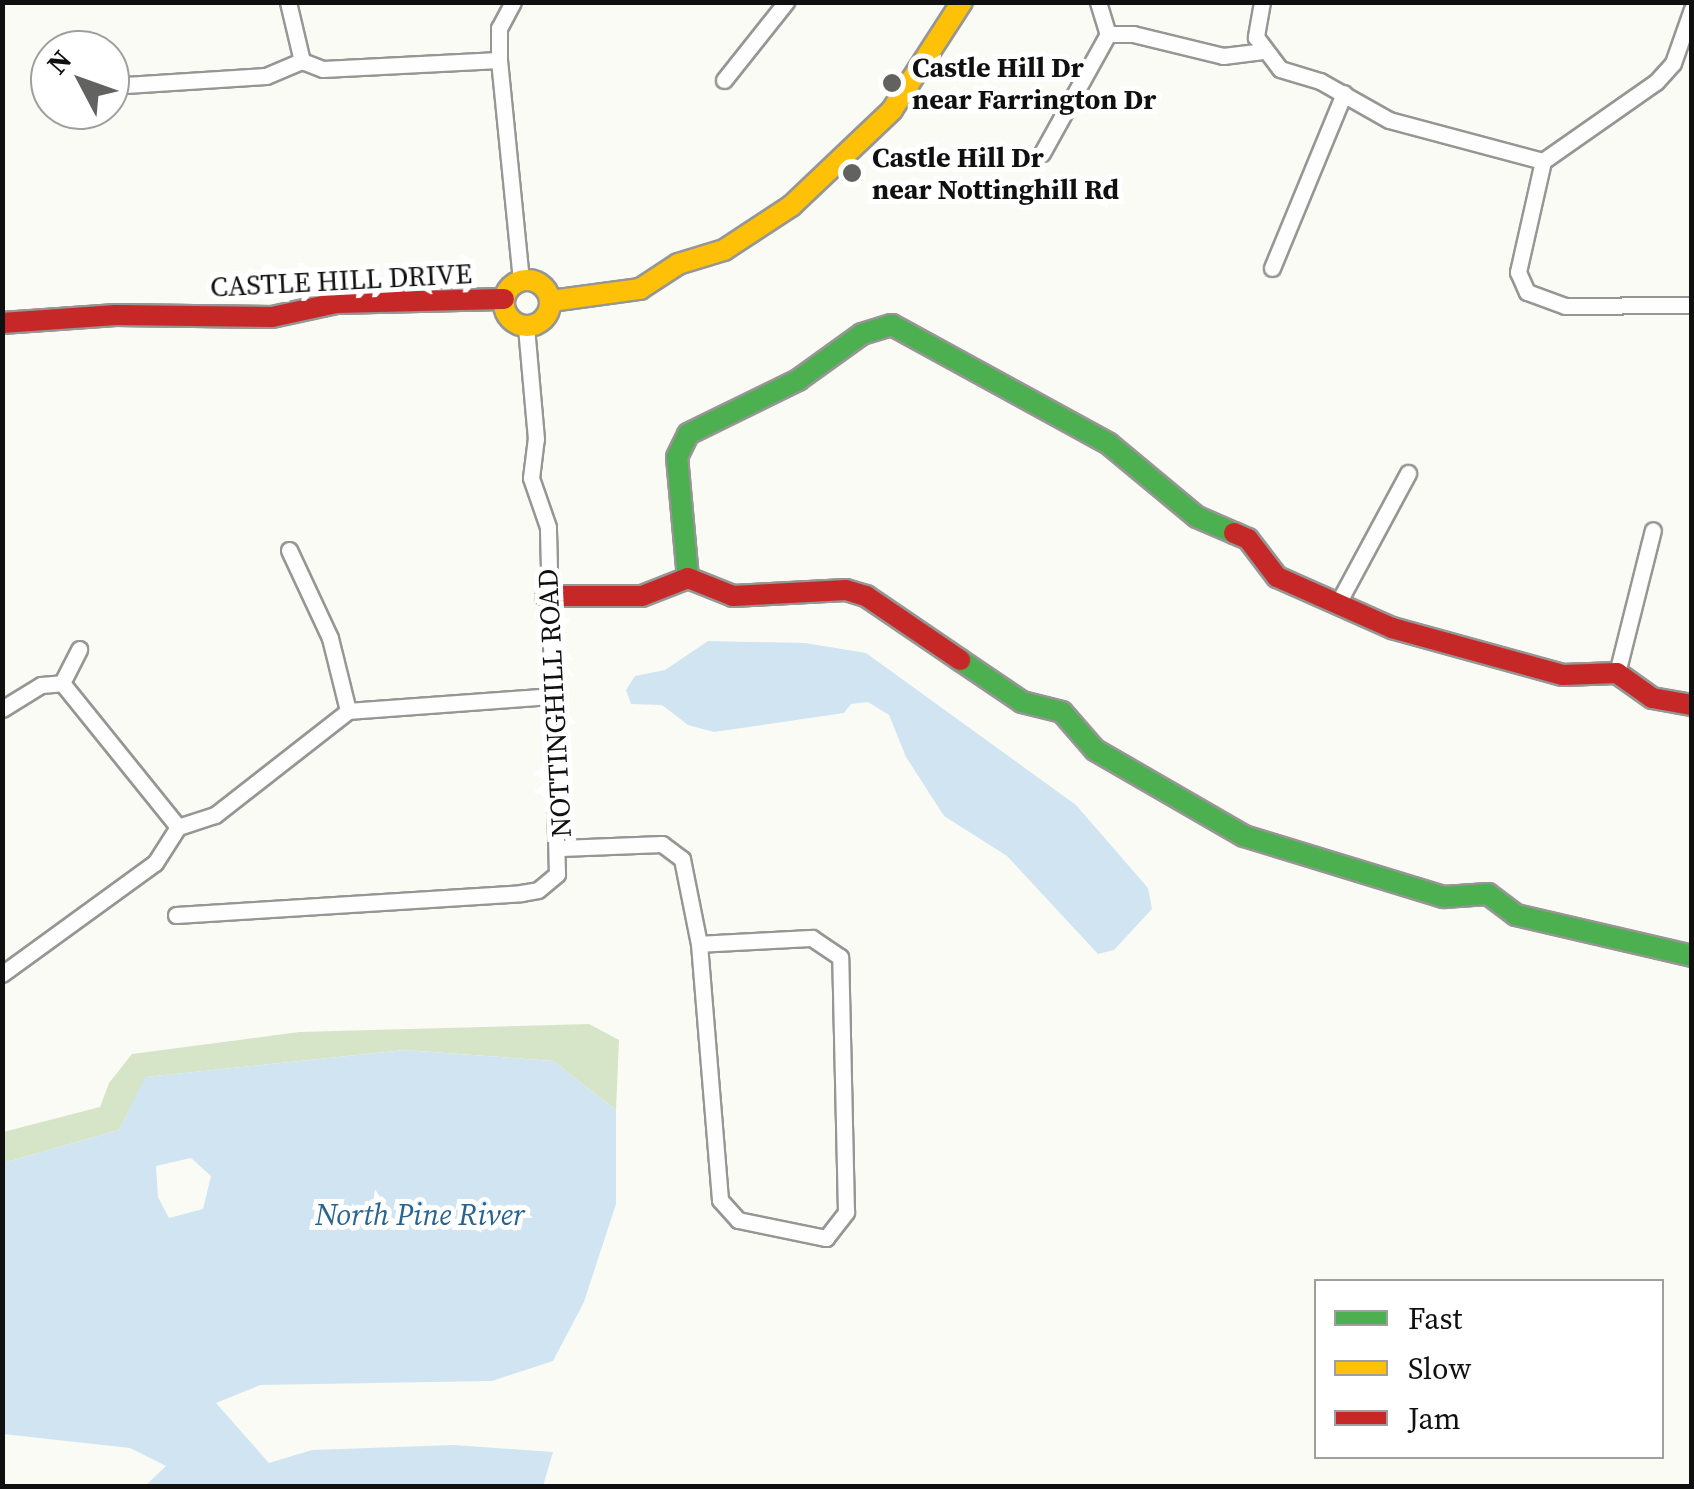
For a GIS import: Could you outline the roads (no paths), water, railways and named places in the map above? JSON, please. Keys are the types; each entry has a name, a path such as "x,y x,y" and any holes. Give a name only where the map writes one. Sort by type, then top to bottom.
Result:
{"street":[{"path":"288,2 302,61"},
{"path":"512,2 500,28 499,60 520,281 504,299 512,321 526,327 547,316 550,301 540,284 520,281"},
{"path":"724,80 786,2"},
{"path":"550,301 640,290 678,264 724,250 791,206 892,110 962,2"},
{"path":"1042,153 1108,34 1098,2"},
{"path":"1262,2 1256,36 1261,51 1280,69 1344,93 1389,120 1543,161"},
{"path":"1692,9 1672,64 1656,82 1543,161 1518,272 1528,292 1565,306 1692,305"},
{"path":"1108,34 1132,34 1223,56 1261,51"},
{"path":"130,85 266,76 302,61 336,71 499,60"},
{"path":"1272,268 1344,93"},
{"name":"CASTLE HILL DRIVE","path":"2,323 116,314 272,317 336,303 504,299"},
{"path":"688,578 676,457 688,434 798,380 862,334 892,326 1108,444 1197,517 1248,539 1277,578 1392,628 1563,675 1616,674 1652,698 1692,705"},
{"name":"NOTTINGHILL ROAD","path":"176,915 538,890 558,874 561,848 546,596 548,527 530,478 536,439 526,327"},
{"path":"1337,605 1408,473"},
{"path":"1616,674 1653,530"},
{"path":"289,550 330,638 348,711"},
{"path":"546,596 642,596 688,578 733,596 846,590 866,596 1022,702 1062,712 1095,750 1244,836 1444,897 1488,894 1516,914 1692,956"},
{"path":"62,683 78,648"},
{"path":"62,683 178,826"},
{"path":"2,709 41,686 62,683"},
{"path":"2,974 154,863 178,826 215,815 348,711 553,696"},
{"path":"561,848 662,844 682,859 699,944 720,1200 738,1220 826,1238 846,1212 840,957 812,938 699,944"}],"water":[{"path":"708,641 805,643 866,653 1076,805 1148,888 1152,909 1114,950 1098,954 1007,856 944,816 906,757 889,715 868,702 851,704 844,713 714,732 688,725 662,705 631,704 626,690 635,676 665,670"},
{"name":"North Pine River","path":"405,1050 553,1061 616,1110 616,1204 584,1302 553,1361 492,1381 260,1385 216,1403 269,1463 312,1450 454,1445 553,1452 543,1486 145,1486 166,1466 130,1448 3,1434 3,1163 119,1130 145,1077","holes":["191,1158 211,1176 203,1209 169,1218 158,1197 156,1166"]}],"place":[{"name":"Castle Hill Dr near Farrington Dr","path":"892,83"},
{"name":"Castle Hill Dr near Nottinghill Rd","path":"852,173"}]}
